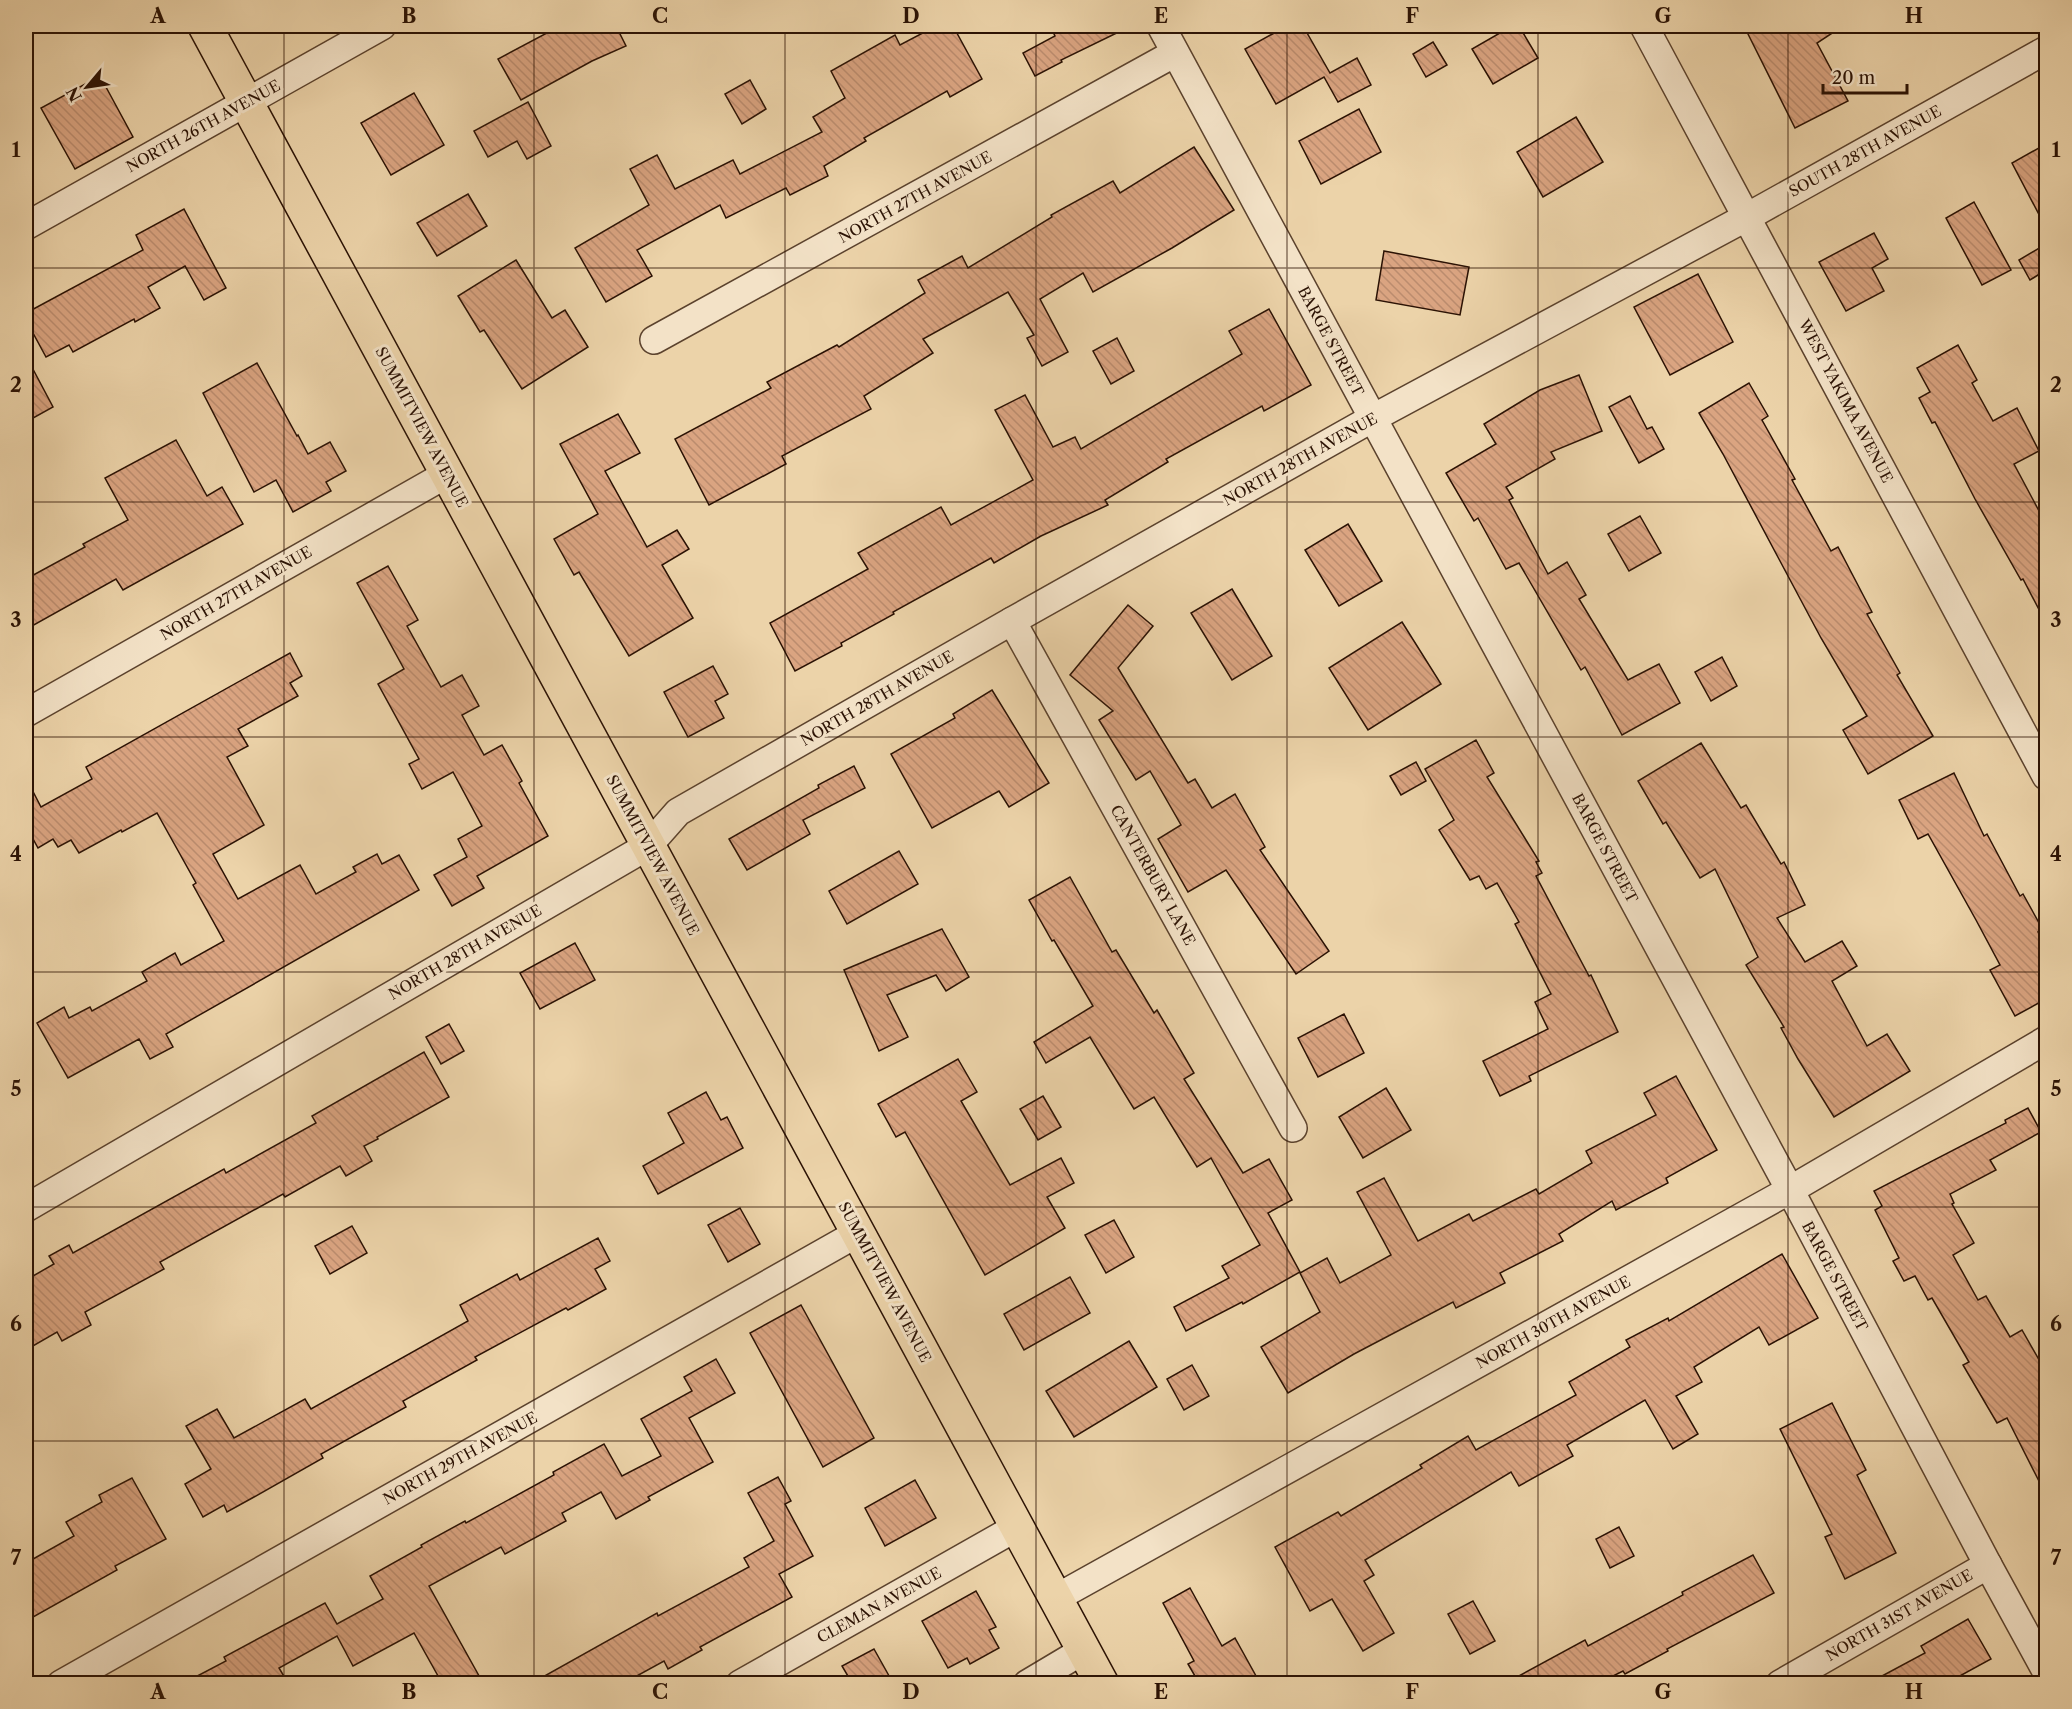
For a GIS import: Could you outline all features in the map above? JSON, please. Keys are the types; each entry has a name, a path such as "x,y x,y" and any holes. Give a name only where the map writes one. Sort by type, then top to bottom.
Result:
{"main road":[{"name":"SUMMITVIEW AVENUE","path":"205,26 1102,1683"}],"street":[{"name":"NORTH 26TH AVENUE","path":"26,226 382,26"},
{"name":"BARGE STREET","path":"1161,26 1790,1190 2046,1671"},
{"name":"WEST YAKIMA AVENUE","path":"1644,26 2046,776"},
{"name":"SOUTH 28TH AVENUE","path":"1747,217 2046,50"},
{"name":"NORTH 27TH AVENUE","path":"654,340 1175,53"},
{"name":"NORTH 28TH AVENUE","path":"26,1208 648,846 678,812 1373,418 1747,217"},
{"name":"NORTH 27TH AVENUE","path":"26,713 447,474"},
{"name":"CANTERBURY LANE","path":"1012,621 1293,1128"},
{"name":"NORTH 30TH AVENUE","path":"1056,1598 1790,1190 2046,1040"},
{"name":"NORTH 29TH AVENUE","path":"61,1683 858,1233"},
{"name":"CLEMAN AVENUE","path":"740,1683 1017,1527"},
{"name":"NORTH 31ST AVENUE","path":"1780,1683 1988,1565"},
{"path":"1027,1683 1084,1650"}],"building":[{"path":"560,26 616,26 626,46 592,61 521,100 498,59"},
{"path":"936,26 953,26 982,79 950,97 947,91 864,138 866,141 824,166 828,176 790,195 786,188 726,218 720,205 637,250 652,276 606,302 575,248 649,205 630,169 657,155 675,189 733,160 740,174 822,132 813,117 845,98 831,71 895,35 900,45"},
{"path":"1050,26 1131,26 1061,60 1062,62 1035,76 1023,53 1055,36"},
{"path":"1287,26 1303,26 1330,73 1357,58 1371,85 1338,102 1324,77 1276,104 1245,49"},
{"path":"1512,26 1519,26 1538,58 1493,84 1472,49"},
{"path":"1744,26 1843,26 1817,43 1848,101 1795,128"},
{"path":"1433,42 1447,65 1426,77 1413,54"},
{"path":"100,76 133,137 75,169 41,108"},
{"path":"750,80 766,109 742,124 725,94"},
{"path":"414,93 444,145 391,175 361,123"},
{"path":"528,102 551,146 527,159 517,141 488,157 474,131"},
{"path":"1359,109 1381,152 1321,184 1299,141"},
{"path":"1576,117 1603,162 1543,197 1517,152"},
{"path":"2046,144 2046,228 2012,163"},
{"path":"1194,147 1234,210 1093,292 1083,273 1040,299 1068,352 1042,366 1027,338 1034,335 1008,292 923,339 933,353 864,396 871,409 782,456 786,464 709,505 675,439 771,388 767,382 837,345 839,347 925,293 918,280 962,256 968,268 1052,217 1051,215 1113,181 1120,193"},
{"path":"468,194 487,226 437,256 417,223"},
{"path":"1974,202 2011,270 1982,285 1946,218"},
{"path":"184,209 226,288 204,300 185,266 148,287 160,308 135,322 134,319 73,352 69,345 46,357 26,320 26,313 143,250 136,235"},
{"path":"1874,233 1888,259 1872,268 1884,291 1846,311 1819,262"},
{"path":"2046,244 2046,270 2030,280 2019,260"},
{"path":"1384,251 1469,267 1460,315 1376,300"},
{"path":"516,260 552,318 565,310 588,347 522,389 484,330 480,332 458,296"},
{"path":"1698,274 1733,342 1670,375 1634,307"},
{"path":"1269,309 1311,385 1264,411 1262,406 1166,459 1168,462 1105,500 1108,505 1041,536 994,563 991,558 893,612 894,614 841,643 842,646 795,671 770,623 868,569 858,553 941,507 951,525 1033,480 995,410 1025,395 1053,447 1075,437 1081,449 1242,354 1229,331"},
{"path":"1117,338 1134,371 1111,384 1093,351"},
{"path":"1958,345 1977,380 1972,383 1993,421 2017,408 2039,451 2014,464 2046,524 2046,623 2023,579 2021,580 1975,499 1935,422 1932,423 1919,398 1930,392 1917,368"},
{"path":"26,356 53,407 26,422"},
{"path":"257,363 308,454 330,442 346,471 326,482 331,491 293,512 276,480 254,492 203,393"},
{"path":"1579,375 1602,431 1551,452 1555,459 1506,487 1513,498 1509,500 1548,574 1567,562 1586,595 1579,599 1628,680 1659,664 1680,703 1622,735 1585,667 1581,670 1519,563 1506,569 1478,518 1474,521 1446,473 1496,444 1484,424 1540,390"},
{"path":"1749,383 1768,416 1762,420 1795,479 1792,480 1831,551 1838,547 1872,612 1867,614 1900,673 1897,675 1933,736 1868,774 1843,730 1867,716 1821,638 1699,413"},
{"path":"1630,396 1647,429 1652,427 1664,449 1639,463 1609,407"},
{"path":"618,414 640,453 605,471 647,547 677,530 689,549 662,565 693,618 629,656 579,572 574,575 554,539 598,514 560,444"},
{"path":"176,440 207,496 222,487 243,524 123,590 116,579 32,626 26,614 26,579 85,547 83,544 128,520 105,478"},
{"path":"1640,516 1661,553 1629,571 1608,534"},
{"path":"1348,524 1382,581 1339,606 1305,550"},
{"path":"388,566 418,620 407,626 441,687 462,675 479,706 462,715 484,755 502,745 522,781 519,783 548,836 477,876 484,888 452,906 434,875 467,857 458,839 482,826 453,772 422,789 409,764 419,759 378,684 404,669 357,583"},
{"path":"1232,589 1272,656 1232,680 1191,613"},
{"path":"1128,605 1153,626 1118,668 1188,783 1195,779 1212,808 1235,794 1265,847 1260,850 1329,951 1296,974 1226,870 1188,892 1158,839 1181,825 1150,771 1136,780 1099,720 1113,711 1070,675"},
{"path":"1402,622 1441,684 1368,730 1329,668"},
{"path":"290,653 302,676 290,683 298,696 238,729 248,746 227,757 264,825 213,854 238,899 300,865 316,894 356,872 353,867 377,854 382,864 399,855 419,890 166,1034 173,1047 150,1059 139,1039 68,1078 37,1023 64,1007 69,1018 90,1007 92,1011 147,981 142,972 175,953 181,965 224,941 193,885 196,883 157,813 79,853 71,840 58,847 53,839 38,848 26,826 26,778 41,807 92,779 86,767"},
{"path":"1722,657 1737,686 1711,701 1695,672"},
{"path":"713,666 728,694 715,701 724,718 688,737 664,692"},
{"path":"992,690 1049,783 1009,807 999,791 932,828 891,754 955,718 953,714"},
{"path":"1476,740 1494,773 1487,777 1539,861 1536,862 1542,873 1536,876 1589,976 1591,975 1618,1032 1529,1076 1531,1081 1500,1096 1483,1061 1548,1029 1535,1002 1551,994 1515,924 1519,922 1497,883 1486,889 1479,876 1470,880 1439,830 1454,820 1425,769"},
{"path":"1701,743 1741,808 1746,805 1781,864 1784,862 1805,905 1777,918 1805,962 1842,941 1857,966 1832,981 1867,1046 1887,1034 1910,1071 1834,1117 1798,1059 1781,1028 1784,1027 1746,965 1758,957 1715,869 1700,878 1666,822 1663,824 1638,781"},
{"path":"1416,762 1426,781 1401,795 1390,776"},
{"path":"854,766 865,788 803,820 810,834 747,870 729,839"},
{"path":"1954,773 1984,836 1987,834 2020,896 2023,894 2043,930 2038,932 2046,949 2046,999 2015,1016 1990,970 2000,965 1976,920 1928,834 1918,839 1899,800"},
{"path":"899,851 918,884 847,924 829,891"},
{"path":"1070,877 1112,952 1116,950 1154,1013 1157,1010 1194,1073 1184,1079 1243,1173 1269,1159 1292,1200 1268,1213 1300,1272 1243,1304 1242,1302 1186,1331 1174,1307 1229,1278 1222,1266 1260,1245 1211,1158 1197,1167 1154,1097 1134,1109 1090,1037 1046,1063 1034,1042 1093,1006 1029,900"},
{"path":"942,929 969,977 946,991 936,975 887,995 908,1037 879,1051 844,970"},
{"path":"575,943 595,980 540,1009 520,973"},
{"path":"1344,1014 1364,1053 1318,1077 1298,1038"},
{"path":"449,1024 464,1051 441,1064 426,1037"},
{"path":"424,1052 449,1097 364,1146 372,1161 346,1176 340,1166 285,1197 283,1194 160,1262 164,1269 85,1312 91,1325 62,1341 57,1332 26,1350 26,1280 54,1264 49,1256 69,1245 73,1253 224,1169 226,1173 316,1123 312,1116"},
{"path":"958,1059 977,1092 961,1101 1010,1185 1061,1158 1074,1183 1047,1197 1065,1228 985,1275 905,1132 896,1137 878,1104"},
{"path":"1676,1076 1717,1150 1666,1178 1668,1183 1616,1210 1612,1201 1559,1234 1563,1241 1500,1273 1505,1283 1456,1308 1453,1302 1354,1354 1288,1393 1261,1347 1320,1312 1300,1273 1327,1258 1340,1283 1391,1255 1357,1192 1384,1178 1418,1241 1469,1214 1473,1221 1536,1189 1539,1194 1592,1163 1586,1151 1656,1115 1644,1093"},
{"path":"1386,1088 1411,1130 1363,1158 1339,1117"},
{"path":"706,1092 721,1120 727,1117 743,1148 658,1194 643,1166 684,1143 668,1113"},
{"path":"1043,1096 1061,1127 1038,1140 1020,1109"},
{"path":"2028,1108 2041,1132 1990,1160 1996,1170 1950,1194 1954,1203 1952,1204 1974,1243 1953,1255 1978,1300 1986,1296 2010,1337 2022,1330 2046,1372 2046,1495 2007,1418 1997,1423 1963,1365 1969,1362 1932,1298 1928,1300 1915,1276 1904,1281 1893,1261 1899,1258 1875,1210 1882,1206 1874,1191 2006,1123 2005,1120"},
{"path":"740,1208 760,1244 728,1262 708,1225"},
{"path":"1114,1220 1134,1257 1106,1273 1085,1235"},
{"path":"352,1226 367,1253 330,1274 315,1246"},
{"path":"598,1238 610,1261 595,1269 606,1289 475,1357 477,1360 403,1401 406,1407 321,1454 323,1458 227,1512 224,1505 203,1517 185,1484 211,1469 186,1426 217,1409 234,1438 305,1399 311,1409 468,1321 460,1305 517,1274 520,1280"},
{"path":"1782,1254 1818,1318 1769,1345 1759,1327 1694,1367 1702,1382 1676,1396 1698,1434 1673,1449 1645,1400 1567,1445 1573,1456 1519,1486 1511,1472 1365,1560 1374,1575 1364,1581 1394,1633 1363,1651 1332,1599 1310,1611 1275,1547 1338,1512 1341,1516 1422,1468 1420,1465 1468,1436 1476,1450 1576,1395 1569,1382 1630,1347 1626,1340 1668,1318 1669,1321"},
{"path":"1070,1277 1090,1313 1024,1350 1004,1314"},
{"path":"801,1305 874,1438 823,1467 750,1333"},
{"path":"1129,1341 1157,1387 1074,1437 1046,1391"},
{"path":"716,1359 735,1393 689,1418 713,1462 648,1497 650,1500 616,1519 601,1492 562,1513 566,1521 505,1554 501,1547 429,1586 483,1683 442,1683 414,1633 353,1666 337,1636 279,1668 288,1683 184,1683 226,1661 224,1657 325,1603 337,1624 383,1599 370,1576 422,1547 421,1545 554,1475 553,1472 604,1444 622,1476 661,1456 641,1419 692,1391 684,1377"},
{"path":"1192,1365 1209,1396 1184,1410 1167,1379"},
{"path":"1832,1403 1866,1470 1857,1475 1896,1553 1845,1579 1825,1537 1832,1534 1780,1429"},
{"path":"778,1477 791,1501 785,1504 813,1556 779,1574 792,1597 700,1647 702,1650 668,1669 664,1661 624,1683 532,1683 657,1613 658,1616 749,1567 744,1558 774,1541 748,1493"},
{"path":"132,1478 166,1539 115,1566 117,1570 26,1621 26,1563 74,1536 66,1522 102,1502 99,1495"},
{"path":"915,1480 936,1518 885,1546 865,1508"},
{"path":"1619,1527 1634,1556 1610,1568 1596,1539"},
{"path":"1753,1555 1774,1593 1667,1649 1668,1651 1625,1674 1623,1671 1599,1683 1506,1683 1585,1640 1588,1646 1683,1595 1682,1592"},
{"path":"1190,1588 1222,1646 1235,1638 1256,1676 1242,1683 1199,1683 1188,1664 1194,1661 1163,1603"},
{"path":"976,1591 996,1627 989,1630 999,1648 970,1664 967,1658 948,1668 922,1621"},
{"path":"1473,1601 1495,1641 1470,1654 1448,1614"},
{"path":"1968,1619 1991,1659 1947,1683 1869,1683 1925,1653 1921,1646"},
{"path":"874,1649 893,1683 852,1683 842,1666"}]}
